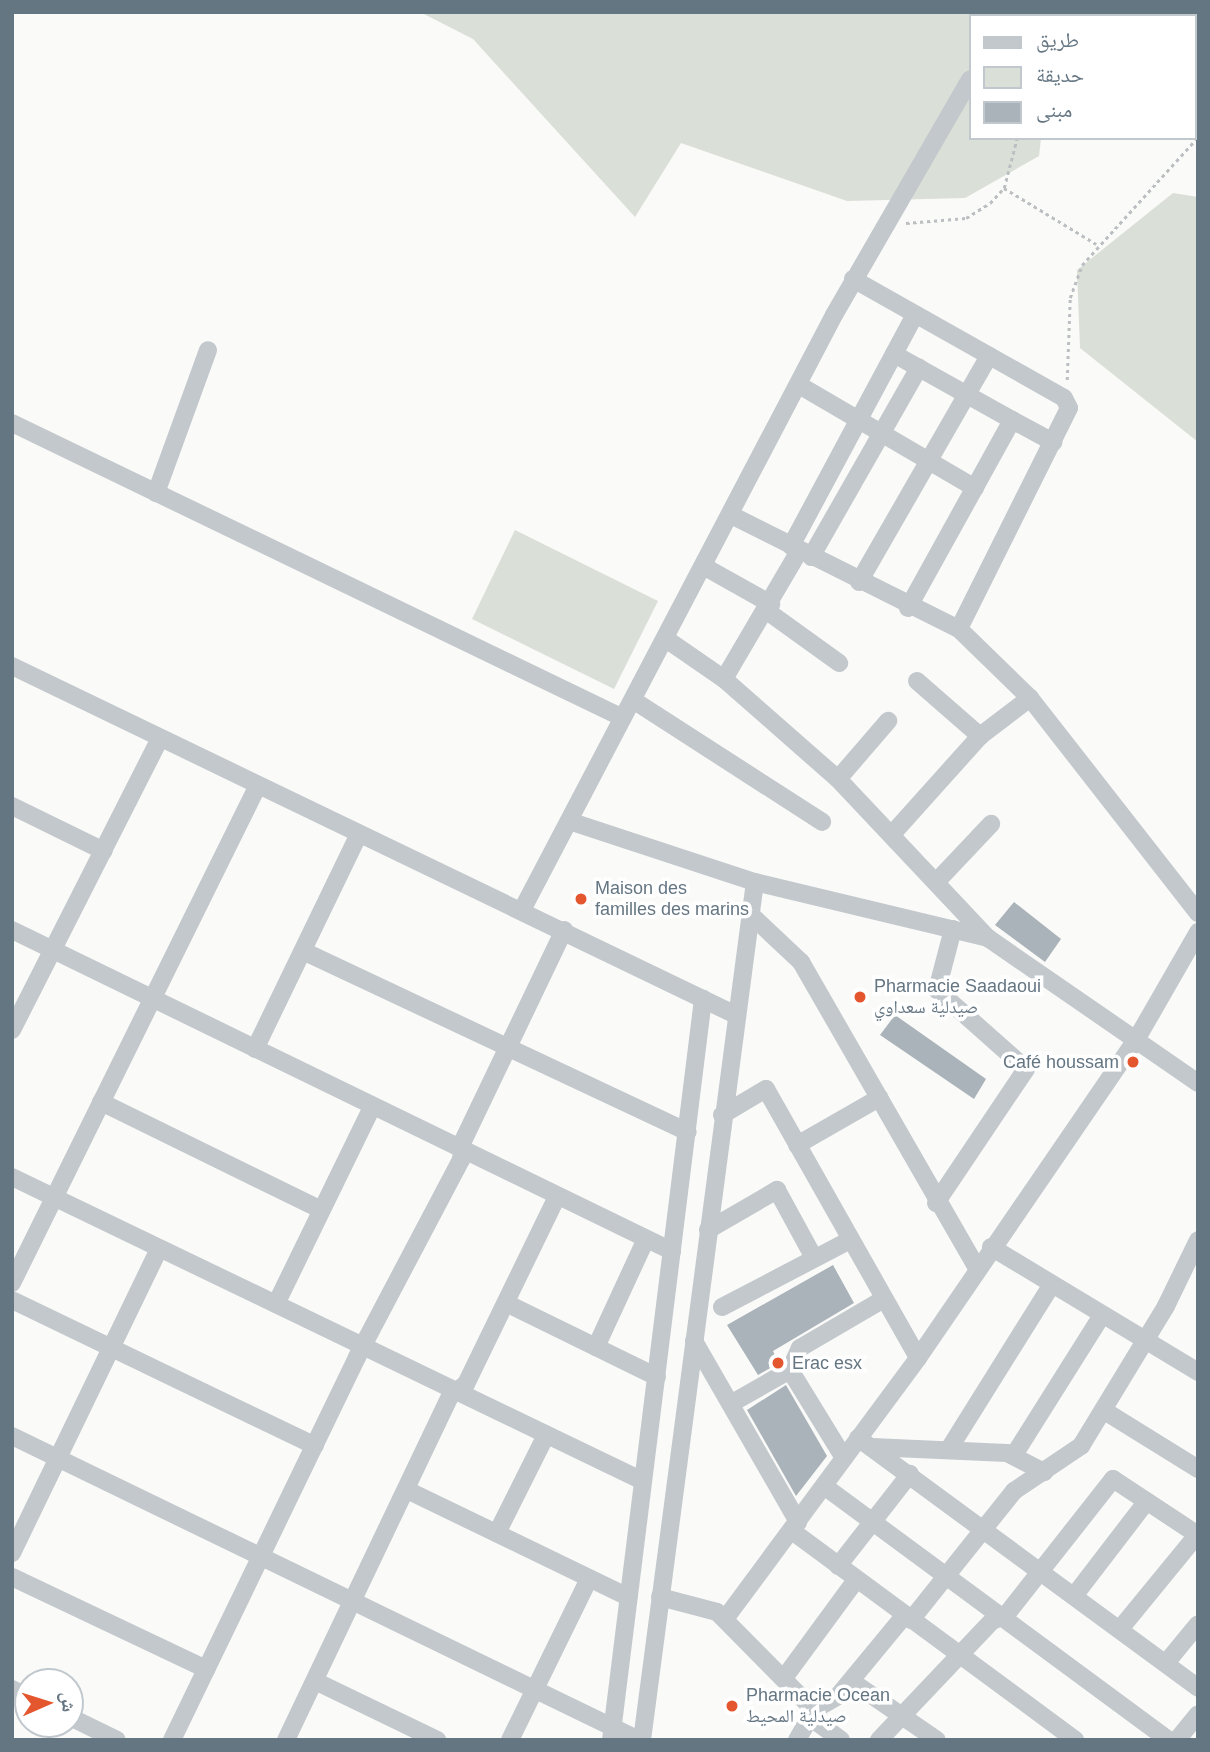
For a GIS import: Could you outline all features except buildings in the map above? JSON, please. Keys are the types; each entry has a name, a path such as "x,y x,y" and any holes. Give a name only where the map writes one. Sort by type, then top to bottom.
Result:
{"street":[{"path":"522,910 733,516 853,279 968,82"},
{"path":"853,279 1064,398 1068,413 959,629"},
{"path":"724,679 769,608 800,551 858,420 915,315"},
{"path":"156,493 208,350"},
{"path":"894,354 1053,442"},
{"path":"859,582 989,356"},
{"path":"800,551 881,434 919,368"},
{"path":"799,385 975,488"},
{"path":"908,608 1012,420"},
{"path":"12,423 623,718"},
{"path":"733,516 908,608 959,629 1030,698 1198,913"},
{"path":"705,567 769,608 839,663"},
{"path":"666,639 724,679 838,779 939,879 988,938 1198,1083"},
{"path":"12,666 736,1015"},
{"path":"917,681 980,736"},
{"path":"894,832 980,736 1030,698"},
{"path":"633,700 822,822"},
{"path":"838,779 888,721"},
{"path":"12,1030 160,738"},
{"path":"12,1283 258,785"},
{"path":"12,806 104,851"},
{"path":"569,821 755,882 988,938"},
{"path":"939,879 991,824"},
{"path":"255,1049 359,834"},
{"path":"12,1436 535,1689 612,1733 640,1740 755,882"},
{"path":"751,915 801,962 936,1203 977,1268"},
{"path":"936,1203 1026,1069 940,996 953,929"},
{"path":"12,930 672,1251"},
{"path":"172,1740 462,1151 506,1049 564,930"},
{"path":"726,1619 844,1458 865,1443 991,1247 1136,1040 1198,932"},
{"path":"303,951 687,1132"},
{"path":"612,1733 703,999"},
{"path":"722,1115 766,1089 882,1300 918,1357"},
{"path":"797,1145 879,1098"},
{"path":"102,1102 321,1210"},
{"path":"276,1304 372,1107"},
{"path":"12,1177 643,1481"},
{"path":"708,1230 777,1190 814,1258"},
{"path":"286,1740 407,1490 457,1390 506,1303 557,1197"},
{"path":"596,1347 646,1239"},
{"path":"722,1307 850,1240"},
{"path":"797,1740 813,1714 851,1681 945,1577 1014,1491 1081,1446 1143,1344 1198,1240"},
{"path":"991,1247 1143,1344 1198,1372"},
{"path":"12,1553 159,1249"},
{"path":"949,1449 1051,1286"},
{"path":"12,1300 315,1446"},
{"path":"732,1403 790,1370 800,1348 882,1300"},
{"path":"506,1303 657,1377"},
{"path":"1014,1455 1101,1317"},
{"path":"694,1341 732,1403 795,1526 856,1580 1074,1740"},
{"path":"790,1370 844,1458"},
{"path":"1103,1410 1198,1469"},
{"path":"497,1533 546,1435"},
{"path":"865,1443 1014,1455 1044,1472"},
{"path":"865,1443 1198,1688"},
{"path":"838,1566 910,1474"},
{"path":"879,1740 900,1715 961,1657 1041,1573 1113,1479 1198,1535 1119,1629"},
{"path":"824,1486 999,1618 1168,1740"},
{"path":"407,1490 628,1597"},
{"path":"1074,1596 1146,1502"},
{"path":"12,1577 206,1669"},
{"path":"510,1740 589,1579"},
{"path":"784,1678 856,1580"},
{"path":"660,1597 707,1606 726,1619 784,1678 813,1714 841,1740"},
{"path":"1166,1663 1198,1624"},
{"path":"315,1681 401,1732 437,1740"},
{"path":"851,1681 937,1740"},
{"path":"1177,1740 1198,1714"},
{"path":"84,1724 117,1740"}],"path":[{"path":"883,229 966,218 1004,188 1016,140"},
{"path":"1064,398 1070,298 1096,244 1179,165 1196,140"},
{"path":"1004,188 1096,244"}],"green space":[{"path":"420,12 1051,12 968,14 968,140 1041,140 1039,156 965,198 847,201 681,143 635,217 473,39"},
{"path":"1173,193 1198,197 1198,442 1080,348 1077,270"},
{"path":"515,530 658,601 614,689 472,619"}],"place":[{"name":"Maison des familles des marins","path":"581,899"},
{"name":"Pharmacie Saadaoui صيدلية سعداوي","path":"860,997"},
{"name":"Café houssam","path":"1133,1062"},
{"name":"Erac esx","path":"778,1363"},
{"name":"Pharmacie Ocean صيدلية المحيط","path":"732,1706"}]}
